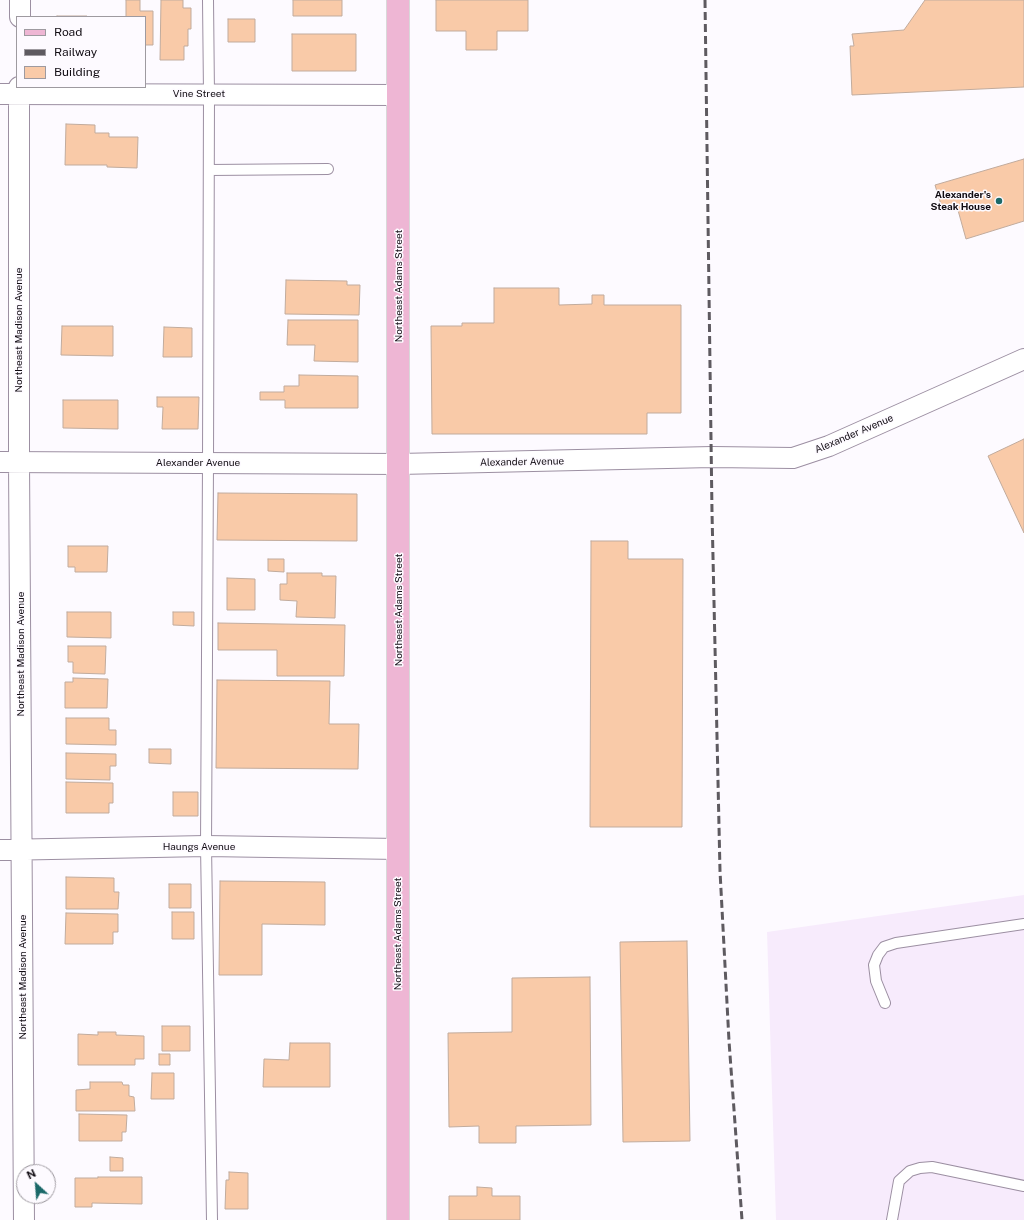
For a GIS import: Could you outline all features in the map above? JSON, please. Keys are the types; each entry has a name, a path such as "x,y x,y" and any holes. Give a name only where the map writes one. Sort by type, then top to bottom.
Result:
{"main road":[{"name":"Northeast Adams Street","path":"398,0 398,1220"}],"street":[{"path":"20,0 20,16"},
{"name":"Vine Street","path":"13,92 398,95"},
{"name":"Northeast Madison Avenue","path":"13,92 10,462 22,850 24,1220"},
{"name":"Alexander Avenue","path":"10,462 399,464 712,457 793,458 829,446 1024,359"},
{"name":"Haungs Avenue","path":"0,850 206,846 398,849"}],"lane":[{"path":"208,0 209,170 206,846 212,1220"},
{"path":"209,170 328,169"},
{"path":"885,1003 876,981 874,965 878,955 884,947 896,943 1024,924"},
{"path":"892,1220 899,1181 910,1171 920,1168 932,1167 1024,1186"}],"shaded area":[{"path":"1024,895 1024,1220 776,1220 767,932"}],"building":[{"path":"126,0 140,0 140,11 153,11 153,45 146,45 146,16 126,16"},
{"path":"161,0 183,0 183,8 191,8 191,29 188,29 188,46 184,46 184,60 160,60"},
{"path":"293,0 342,0 342,16 293,16"},
{"path":"436,0 528,0 528,31 497,31 497,50 466,50 466,31 436,31"},
{"path":"925,0 1024,0 1024,87 852,95 850,46 854,46 852,34 904,30"},
{"path":"228,19 255,19 255,42 228,42"},
{"path":"292,34 356,34 356,71 292,71"},
{"path":"66,124 95,125 95,133 109,133 109,137 138,137 137,168 107,167 107,165 65,165"},
{"path":"1024,159 1024,221 966,239 956,203 942,208 935,185"},
{"path":"286,280 347,281 347,285 360,285 359,315 285,314"},
{"path":"494,288 559,288 559,305 592,304 592,295 604,295 604,305 681,305 681,413 647,413 647,434 432,434 431,326 462,326 462,323 494,323"},
{"path":"288,320 358,320 358,362 314,361 315,345 287,345"},
{"path":"62,326 113,326 113,356 61,355"},
{"path":"164,327 192,328 192,357 163,357"},
{"path":"299,375 358,376 358,408 285,408 285,400 260,400 260,392 284,392 284,386 299,386"},
{"path":"157,397 199,397 198,429 162,429 163,407 157,407"},
{"path":"63,400 118,400 118,429 63,428"},
{"path":"1024,439 1024,533 988,456"},
{"path":"218,493 357,494 357,541 217,540"},
{"path":"591,541 628,541 628,559 683,559 682,827 590,827"},
{"path":"68,546 108,546 107,572 75,572 75,567 68,567"},
{"path":"268,559 284,559 284,572 268,571"},
{"path":"287,573 322,573 322,576 336,576 335,618 296,617 297,601 280,600 280,584 287,584"},
{"path":"227,578 255,579 255,610 227,610"},
{"path":"67,612 111,612 111,638 67,637"},
{"path":"173,612 194,612 194,626 173,625"},
{"path":"218,623 345,625 344,676 277,676 277,650 218,650"},
{"path":"68,646 106,646 105,674 73,673 73,662 68,662"},
{"path":"73,678 108,679 107,708 65,708 65,682 73,682"},
{"path":"217,680 330,681 329,724 359,724 358,769 216,768"},
{"path":"66,718 109,718 109,730 116,730 116,745 66,744"},
{"path":"149,749 171,749 171,764 149,763"},
{"path":"66,753 116,754 116,766 110,766 110,780 66,779"},
{"path":"66,782 113,783 113,803 109,803 109,813 66,813"},
{"path":"173,792 198,792 198,816 173,816"},
{"path":"66,877 114,878 114,892 119,892 118,909 66,909"},
{"path":"220,881 325,882 325,925 262,924 262,975 219,975"},
{"path":"169,884 191,884 191,908 169,908"},
{"path":"172,912 194,912 194,939 172,939"},
{"path":"66,913 118,914 118,932 113,932 113,944 65,944"},
{"path":"687,941 690,1141 623,1142 620,942"},
{"path":"590,977 591,1125 516,1126 516,1143 479,1143 479,1126 449,1127 448,1033 512,1032 512,978"},
{"path":"162,1026 190,1026 190,1051 162,1051"},
{"path":"98,1032 116,1032 116,1035 144,1036 144,1059 135,1059 135,1065 78,1065 78,1034 98,1035"},
{"path":"290,1043 330,1043 330,1087 263,1087 264,1059 289,1060"},
{"path":"159,1054 170,1054 170,1065 159,1065"},
{"path":"152,1073 174,1073 174,1099 151,1099"},
{"path":"90,1082 122,1082 123,1085 129,1085 129,1096 134,1097 135,1111 76,1111 76,1090 90,1089"},
{"path":"79,1114 127,1115 126,1132 122,1132 122,1141 79,1141"},
{"path":"110,1157 123,1158 123,1171 110,1171"},
{"path":"229,1172 248,1173 248,1209 225,1209 226,1180 229,1180"},
{"path":"142,1177 142,1204 92,1203 92,1207 75,1207 75,1178"},
{"path":"477,1187 492,1188 492,1196 520,1196 520,1220 449,1220 449,1196 477,1196"}],"railway":[{"path":"705,0 712,512 720,871 729,1041 742,1220"}],"place":[{"name":"Alexander's Steak House","path":"999,201"}]}
